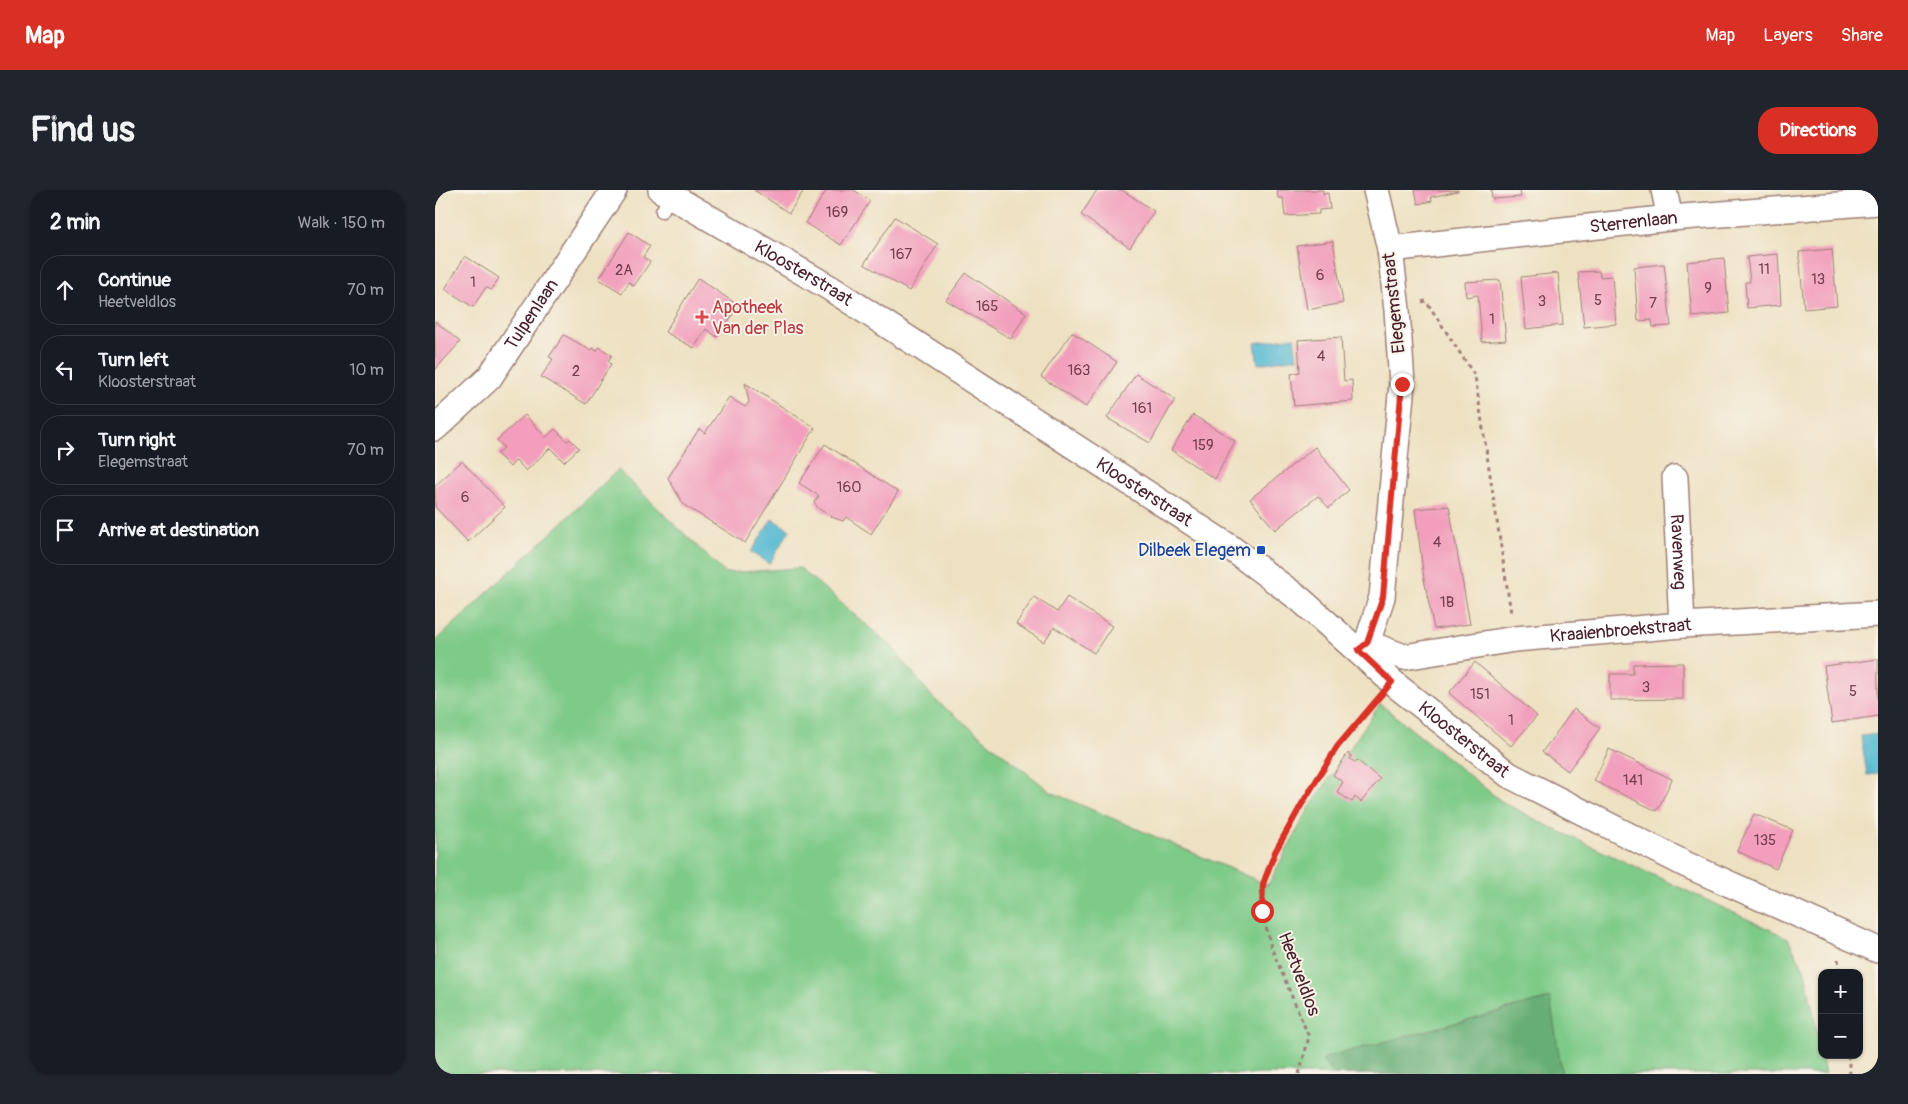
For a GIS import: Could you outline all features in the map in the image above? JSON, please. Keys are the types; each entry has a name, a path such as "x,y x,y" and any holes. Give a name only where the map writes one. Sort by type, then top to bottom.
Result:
{"street":[{"name":"Tulpenlaan","path":"435,428 489,378 614,190"},
{"name":"Elegemstraat","path":"1362,646 1383,597 1402,384 1397,310 1390,249 1376,190"},
{"path":"1664,190 1670,218"},
{"name":"Kloosterstraat","path":"667,197 831,288 1231,548 1362,646 1392,682 1509,775 1687,865 1878,950"},
{"name":"Sterrenlaan","path":"1390,249 1670,218 1878,202"},
{"name":"Ravenweg","path":"1675,478 1682,625"},
{"name":"Kraaienbroekstraat","path":"1362,646 1404,657 1515,639 1682,625 1878,614"}],"path":[{"path":"1397,310 1426,301 1475,376 1515,639"},
{"name":"Heetveldlos","path":"1299,1074 1309,1037 1271,947 1262,911 1263,884 1275,852 1337,747 1392,682"},
{"path":"1848,1059 1850,1074"}],"green space":[{"path":"618,470 725,573 800,568 891,646 934,699 1051,792 1268,885 1308,810 1380,704 1501,801 1548,826 1788,938 1805,971 1818,1038 1818,1059 1822,1059 1825,1074 435,1074 435,642"},
{"path":"1550,998 1562,1074 1335,1074 1322,1061 1327,1057"}],"water":[{"path":"1294,337 1297,358 1258,364 1255,343"},
{"path":"772,519 790,530 769,564 751,552"},
{"path":"1878,734 1878,774 1867,775 1861,736"}],"building":[{"path":"754,190 804,190 789,213"},
{"path":"827,190 854,190 870,201 841,245 805,223"},
{"path":"1097,190 1122,190 1154,211 1130,248 1081,215"},
{"path":"1277,190 1323,190 1323,194 1328,193 1330,209 1319,210 1319,214 1285,216 1283,198 1278,198"},
{"path":"1415,190 1458,191 1431,197 1432,201 1418,204"},
{"path":"1491,190 1520,190 1521,197 1492,199"},
{"path":"895,217 938,244 909,291 864,264"},
{"path":"629,232 650,246 643,257 650,262 634,286 629,282 622,293 599,279"},
{"path":"1333,241 1343,303 1307,310 1297,246"},
{"path":"1832,249 1837,306 1804,309 1799,252"},
{"path":"1778,254 1781,305 1747,308 1745,282 1750,282 1747,257"},
{"path":"465,256 499,278 491,290 486,287 473,307 445,289"},
{"path":"1724,258 1729,313 1692,317 1687,262"},
{"path":"1664,264 1671,326 1653,327 1652,320 1638,321 1634,267"},
{"path":"1599,271 1600,277 1612,276 1616,324 1584,327 1578,272"},
{"path":"966,273 1026,313 1011,339 946,300"},
{"path":"1558,273 1563,325 1526,329 1521,277"},
{"name":"Apotheek Van der Plas","path":"698,278 739,306 717,337 706,329 694,348 665,332"},
{"path":"1500,280 1506,340 1482,342 1478,295 1466,297 1465,282"},
{"path":"435,321 460,342 435,370"},
{"path":"1072,332 1117,362 1086,407 1041,377"},
{"path":"564,335 590,350 592,348 597,351 599,347 612,355 608,361 611,364 586,404 541,377 553,359 549,357"},
{"path":"1341,337 1344,381 1352,380 1353,401 1294,406 1291,374 1300,372 1298,340"},
{"path":"1136,374 1175,399 1150,443 1107,418"},
{"path":"745,383 815,428 745,543 684,505 668,478 699,429 705,433 729,397 745,407 749,402"},
{"path":"525,415 546,437 555,429 567,441 570,439 579,448 564,462 550,448 526,471 516,460 510,467 497,454 504,448 497,440"},
{"path":"1193,415 1235,441 1215,479 1171,450"},
{"path":"825,444 898,492 871,534 846,517 843,521 819,509 814,502 819,496 799,483"},
{"path":"1315,447 1349,490 1329,508 1318,496 1275,530 1250,499"},
{"path":"462,461 505,507 468,542 435,507 435,486"},
{"path":"1449,506 1470,624 1434,629 1424,579 1415,509"},
{"path":"1034,597 1057,612 1067,597 1112,626 1094,653 1054,627 1044,642 1016,624"},
{"path":"1878,659 1878,716 1832,723 1824,666"},
{"path":"1475,662 1537,716 1511,746 1449,693"},
{"path":"1683,663 1683,699 1610,700 1610,674 1633,674 1633,664"},
{"path":"1574,709 1600,728 1568,771 1542,752"},
{"path":"1609,749 1672,779 1657,811 1594,781"},
{"path":"1348,753 1352,756 1350,759 1356,763 1357,760 1380,779 1361,802 1355,797 1352,802 1337,792 1343,782 1333,775"},
{"path":"1754,814 1793,830 1776,869 1737,851"}],"place":[{"name":"Apotheek Van der Plas","path":"702,317"},
{"name":"Dilbeek Elegem","path":"1261,550"}],"route":[{"path":"1262,911 1263,884 1275,852 1303,802 1337,747 1392,682 1358,650 1367,643 1383,597 1402,384"}]}
